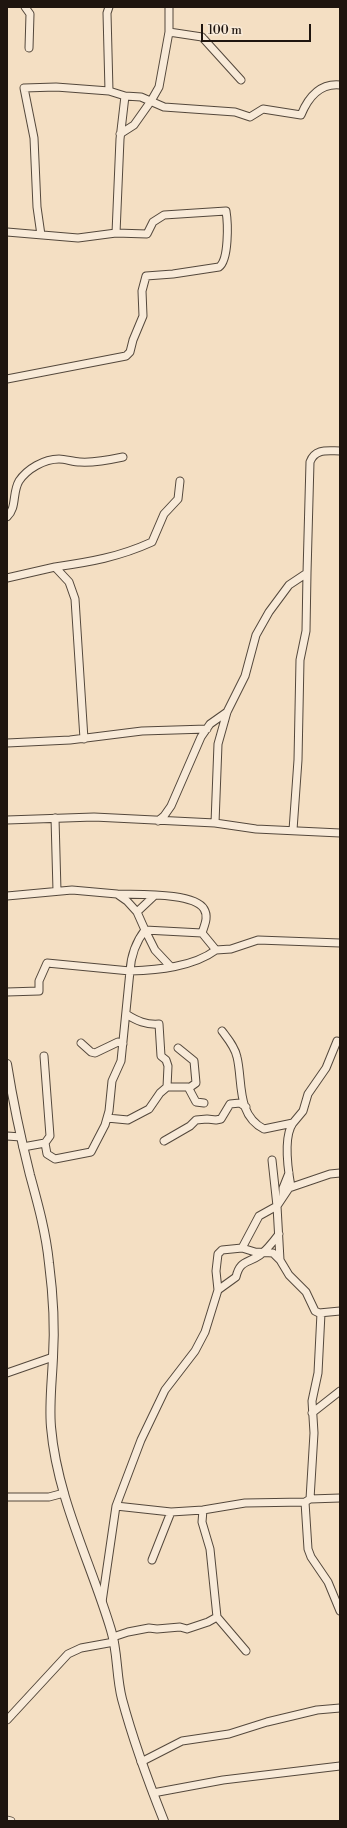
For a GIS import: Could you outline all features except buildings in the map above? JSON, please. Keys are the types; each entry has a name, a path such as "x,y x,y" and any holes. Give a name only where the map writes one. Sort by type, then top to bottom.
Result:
{"street":[{"path":"25,7 30,14 29,48"},
{"path":"120,134 134,125 146,106 152,101 159,87 169,32 169,7"},
{"path":"107,9 109,91"},
{"path":"169,32 202,37 241,80"},
{"path":"40,235 37,207 34,138 24,88 56,87 109,91 125,96 141,97 169,108 235,112 250,117 263,109 301,115 315,92 324,86 332,84 340,86"},
{"path":"116,233 120,134 125,96"},
{"path":"7,232 78,238 116,233 147,234 153,222 164,215 226,211 228,222 225,257 222,265 210,269 146,276 142,291 143,316 133,340 130,352 126,356 7,380"},
{"path":"293,830 298,760 300,660 306,631 310,462 315,454 321,451 340,451"},
{"path":"7,517 12,513 15,490 19,481 27,471 38,465 59,459 80,462 123,457"},
{"path":"7,578 55,567 105,560 138,549 152,542 164,514 178,499 180,481"},
{"path":"55,567 69,582 75,599 84,739"},
{"path":"215,823 218,744 227,712 245,676 256,635 269,612 289,585 307,573"},
{"path":"158,821 164,816 171,806 201,737 207,729 227,712"},
{"path":"7,743 84,739 142,730 207,729"},
{"path":"7,820 94,817 215,823 256,829 340,833"},
{"path":"55,818 57,891"},
{"path":"7,896 72,890 184,898 199,903 205,910 206,918 202,933"},
{"path":"117,894 127,901 137,912 155,950 170,966"},
{"path":"137,912 154,896"},
{"path":"145,930 202,933 216,950"},
{"path":"45,1143 48,1154 55,1158 91,1152 95,1146 107,1118 112,1081 121,1061 131,959 136,942 145,930"},
{"path":"7,992 39,991 39,982 47,963 130,971 147,970 191,962 207,957 216,950 231,949 258,940 340,943"},
{"path":"126,1014 136,1021 159,1024 161,1056 166,1060 168,1066 167,1087"},
{"path":"222,1030 236,1052 240,1090 251,1117 264,1129 293,1123"},
{"path":"291,1187 289,1173 289,1128 303,1111 308,1094 326,1068 337,1041"},
{"path":"81,1043 91,1052 95,1053 118,1042 123,1044"},
{"path":"107,1118 128,1120 149,1109 160,1093 167,1087 189,1088 196,1083 194,1061 178,1048"},
{"path":"23,1147 45,1143 50,1136 44,1056"},
{"path":"7,1064 9,1092 43,1222 50,1264 53,1319 53,1357 50,1404 51,1428 57,1467 64,1493 114,1639 122,1698 141,1762 164,1821"},
{"path":"189,1088 196,1102 204,1104"},
{"path":"164,1141 190,1126 196,1120 216,1120 221,1118 230,1104 240,1103 246,1107"},
{"path":"7,1136 21,1137"},
{"path":"272,1160 277,1206 280,1260"},
{"path":"283,1196 283,1188 289,1173"},
{"path":"242,1248 259,1216 277,1206 291,1187 330,1174 340,1173"},
{"path":"218,1290 236,1277 238,1270 243,1263 264,1252 278,1234"},
{"path":"102,1602 116,1506 141,1440 165,1390 196,1350 205,1332 218,1290 216,1271 218,1254 222,1250 242,1248 255,1252 273,1253 280,1260 289,1275 306,1292 315,1311 321,1313 340,1311"},
{"path":"321,1313 318,1373 312,1401 314,1433 307,1501 308,1549 311,1557 328,1582 340,1611"},
{"path":"8,1371 53,1357"},
{"path":"312,1413 340,1391"},
{"path":"7,1497 49,1497 64,1493"},
{"path":"116,1506 171,1512 203,1510 245,1503 307,1501 340,1498"},
{"path":"203,1510 202,1522 211,1555 217,1617 246,1651"},
{"path":"152,1560 171,1512"},
{"path":"7,1720 68,1654 80,1648 114,1639 128,1632 149,1628 157,1629 180,1626 187,1629 208,1622 217,1617"},
{"path":"141,1762 182,1741 229,1734 267,1722 317,1710 340,1708"},
{"path":"153,1793 223,1780 340,1766"},
{"path":"7,1820 11,1821"}]}
